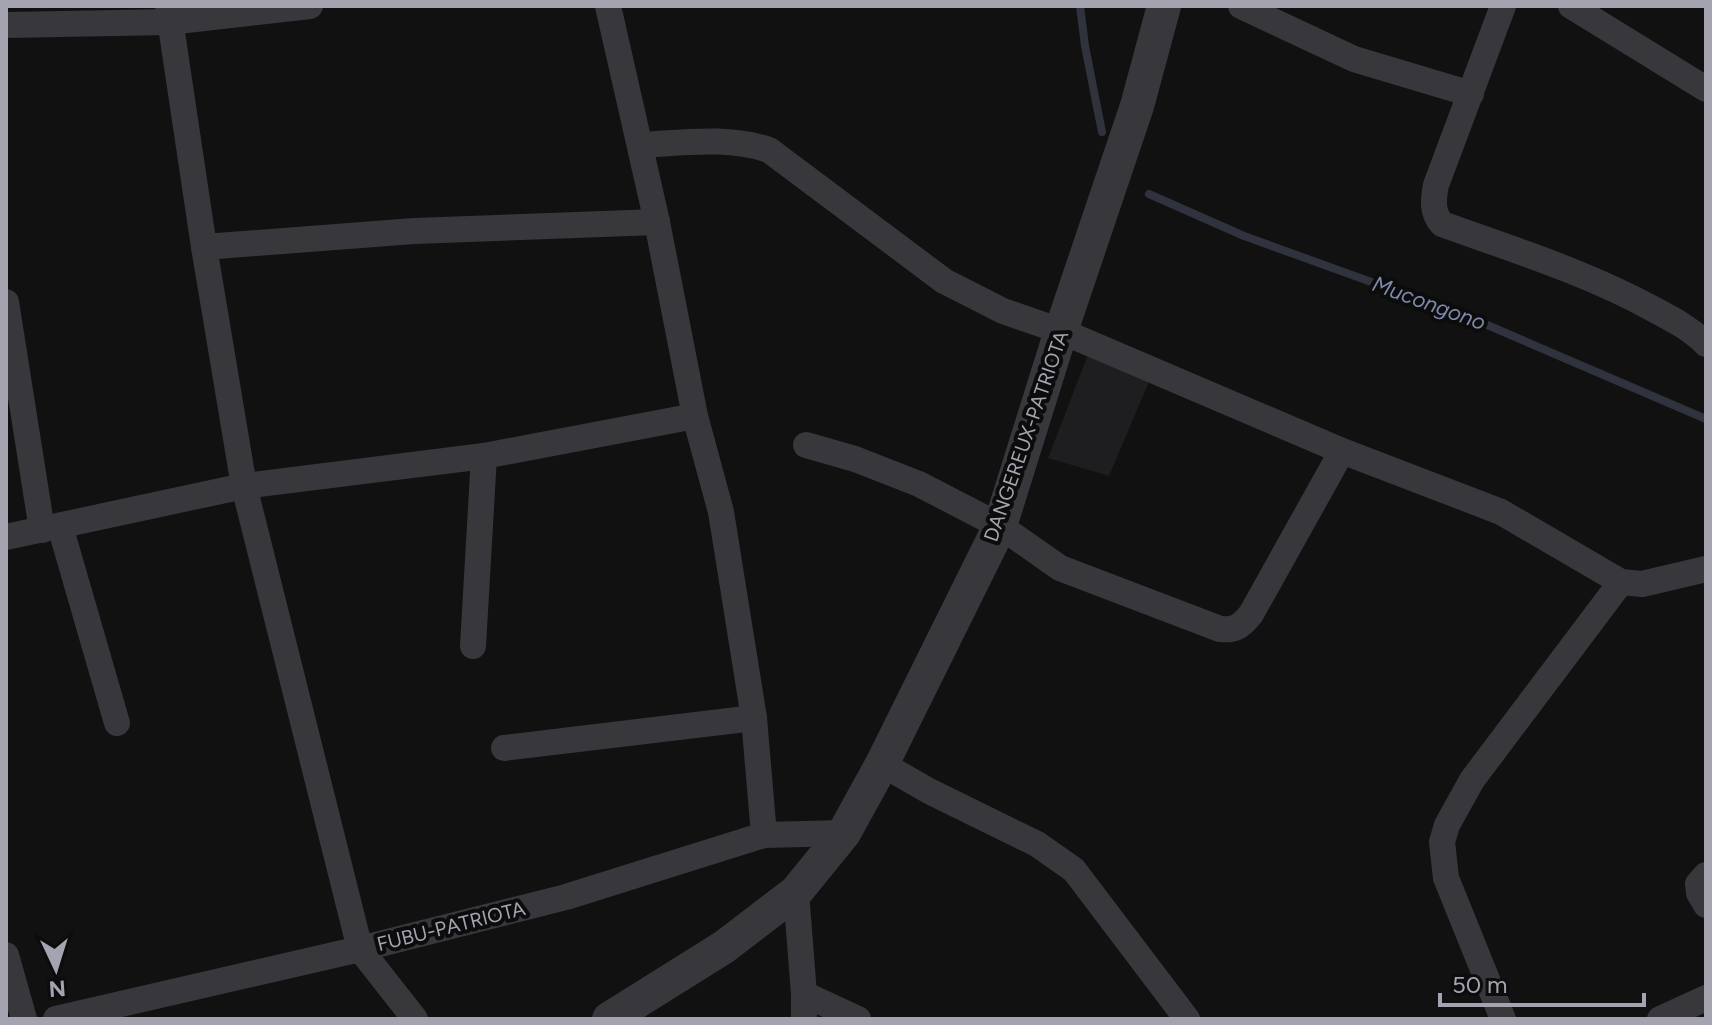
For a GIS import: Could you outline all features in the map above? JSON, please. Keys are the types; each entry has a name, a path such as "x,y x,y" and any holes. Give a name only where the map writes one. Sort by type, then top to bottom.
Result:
{"street":[{"path":"6,25 310,6"},
{"path":"608,6 657,222 695,416 721,512 754,718 764,835"},
{"name":"DANGEREUX-PATRIOTA","path":"796,892 844,833 882,764 1000,526 1061,331 1137,106 1164,6"},
{"path":"1241,6 1354,59 1471,94"},
{"path":"1503,6 1436,185 1436,217 1442,224 1549,262 1631,297 1693,330 1706,344"},
{"path":"1571,6 1706,89"},
{"path":"169,14 244,486 360,949 415,1019"},
{"path":"640,145 728,142 749,143 769,150 944,281 1003,311 1061,331 1342,451 1501,512 1621,582 1642,584 1706,569"},
{"path":"204,247 414,231 657,222"},
{"path":"6,302 51,528 117,723"},
{"path":"6,537 244,486 484,456 695,416"},
{"path":"806,445 855,459 919,484 1000,526 1060,568 1220,629 1230,630 1242,626 1251,614 1342,451"},
{"path":"473,646 484,456"},
{"path":"1503,1019 1446,878 1442,842 1447,825 1472,780 1621,582"},
{"path":"504,748 754,718"},
{"path":"882,764 929,791 1037,844 1074,870 1187,1019"},
{"name":"FUBU-PATRIOTA","path":"56,1019 360,949 566,897 764,835 844,833"},
{"path":"1706,875 1698,884 1706,905"},
{"path":"796,892 804,1006 858,1019"},
{"path":"609,1019 724,947 796,892"},
{"path":"6,955 24,1019"},
{"path":"1660,1019 1706,998"}],"shaded area":[{"path":"1091,347 1151,377 1109,476 1048,458"}],"waterway":[{"name":"Mucongono","path":"1080,6 1102,132"},
{"name":"Mucongono","path":"1149,194 1244,236 1471,318 1706,419"}]}
